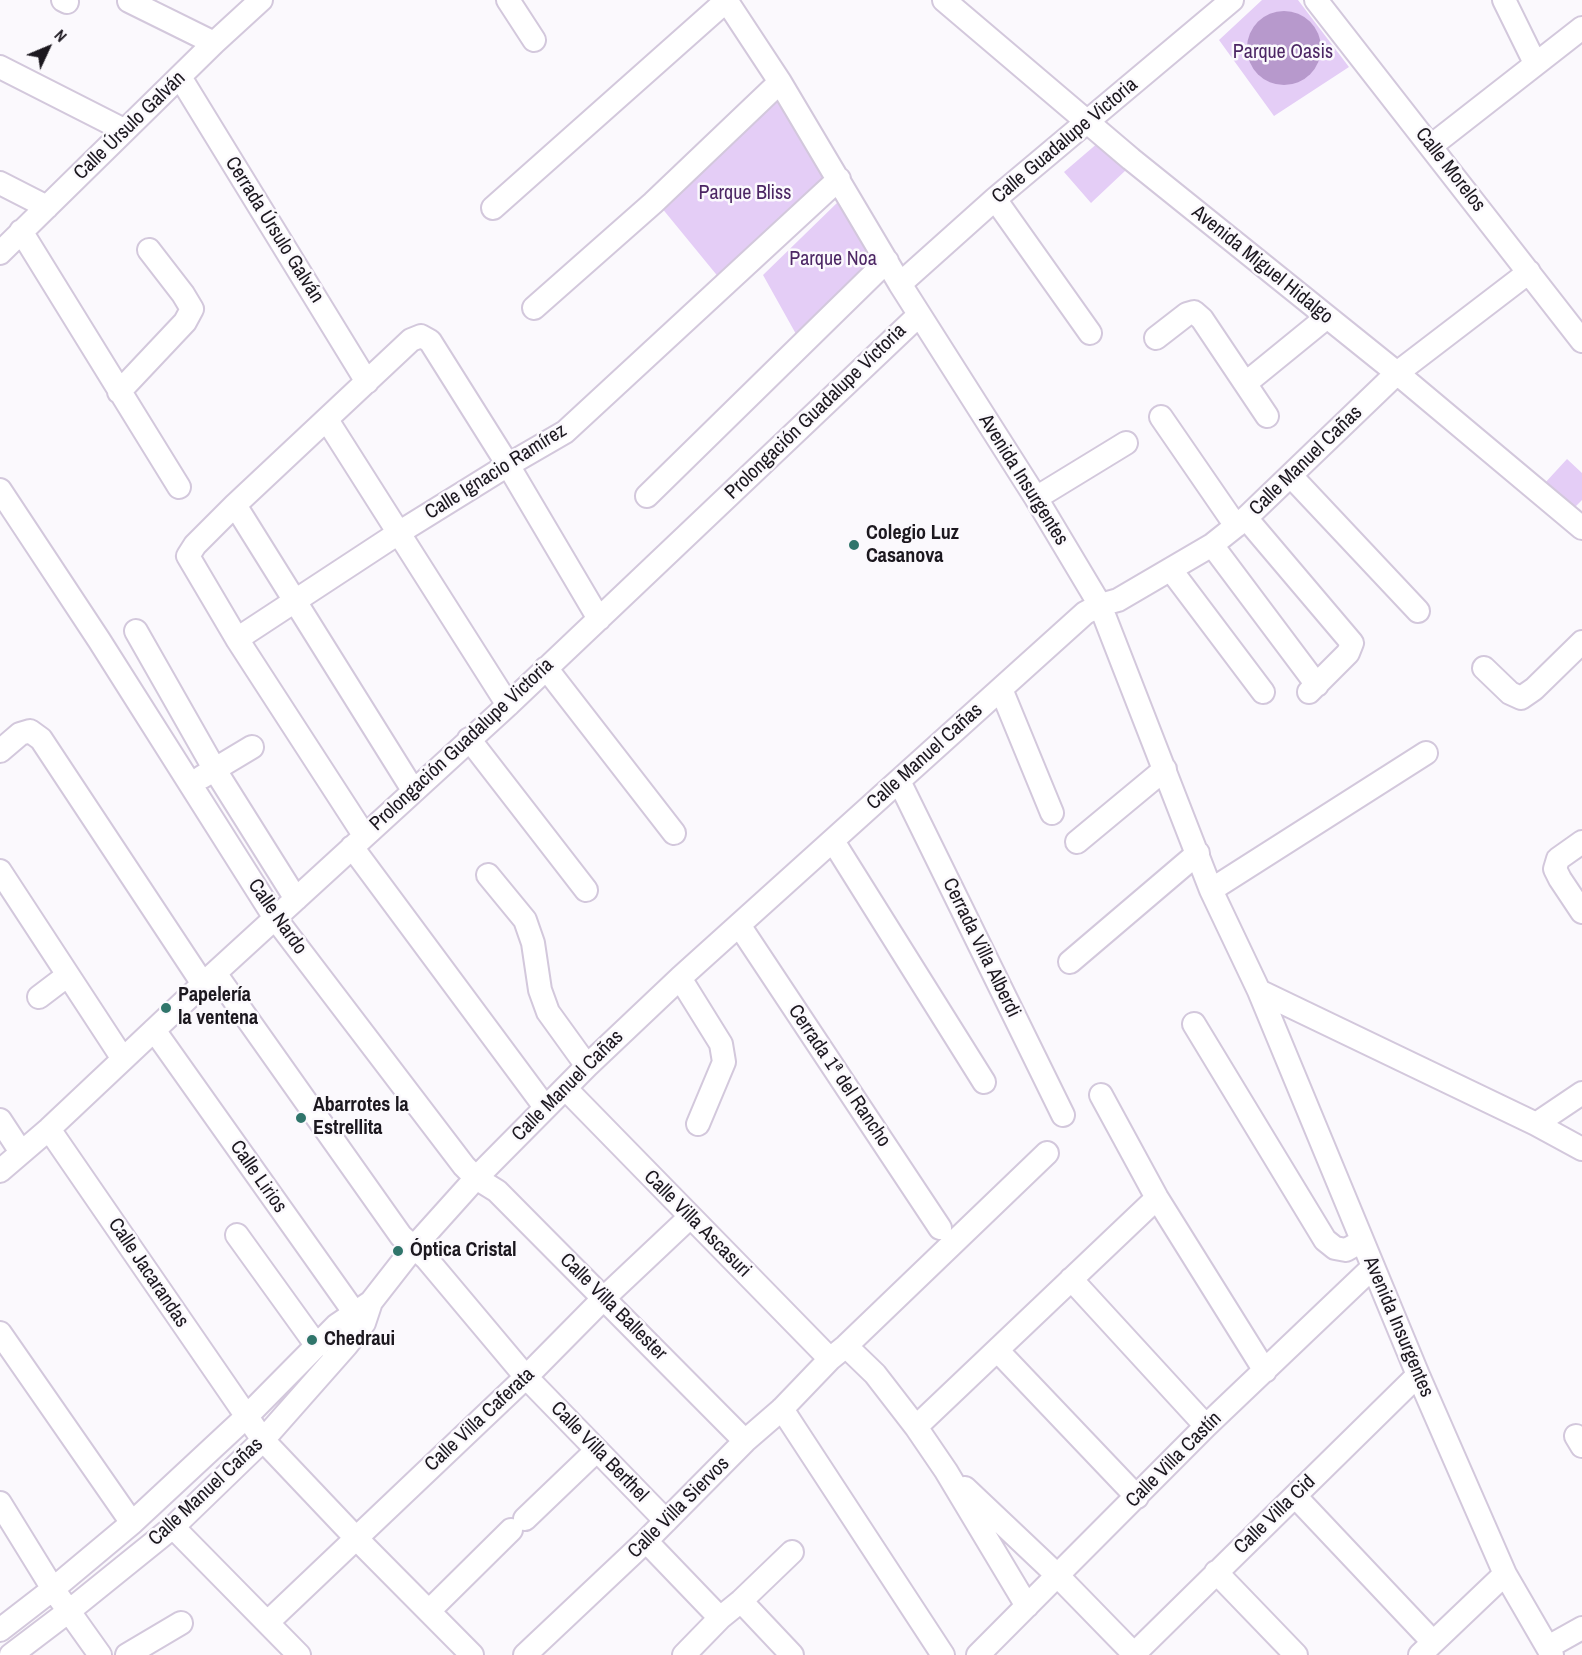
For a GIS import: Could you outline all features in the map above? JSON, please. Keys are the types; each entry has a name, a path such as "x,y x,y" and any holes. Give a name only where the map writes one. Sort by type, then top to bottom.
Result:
{"street":[{"name":"Calle Úrsulo Galván","path":"0,253 124,130 261,0"},
{"path":"507,0 534,40"},
{"path":"493,208 726,0"},
{"name":"Avenida Insurgentes","path":"726,0 780,82 900,284 1036,498 1100,605 1211,890 1259,991 1418,1375 1505,1574 1550,1651"},
{"name":"Avenida Miguel Hidalgo","path":"944,0 1087,123 1397,373 1582,528"},
{"name":"Calle Guadalupe Victoria","path":"900,284 995,200 1232,0"},
{"name":"Calle Morelos","path":"1316,0 1582,341"},
{"path":"1504,0 1535,63"},
{"path":"129,1 214,43"},
{"path":"1431,146 1582,28"},
{"path":"0,67 124,130"},
{"name":"Cerrada Úrsulo Galván","path":"180,77 367,382"},
{"path":"534,308 653,203 780,82"},
{"name":"Calle Ignacio Ramírez","path":"237,639 400,532 565,432 839,179"},
{"path":"0,183 47,207"},
{"path":"995,200 1090,333"},
{"path":"21,231 179,487"},
{"path":"119,392 185,322 192,309 149,250"},
{"path":"647,495 887,261"},
{"name":"Calle Manuel Cañas","path":"10,1655 69,1611 173,1527 263,1440 414,1247 476,1178 564,1088 680,978 1085,613 1100,605 1118,600 1212,545 1291,476 1397,373 1529,273"},
{"path":"1156,338 1187,314 1194,312 1202,319 1267,416"},
{"name":"Prolongación Guadalupe Victoria","path":"0,1171 49,1129 412,790 508,705 919,315"},
{"path":"1246,383 1327,317"},
{"path":"545,1107 358,841 188,556 195,545 235,505 411,340 421,336 429,341 508,465 599,618"},
{"path":"1161,417 1241,522 1352,643 1348,653 1313,688 1212,545"},
{"path":"327,420 508,705"},
{"path":"1036,498 1126,443"},
{"path":"1291,476 1418,611"},
{"name":"Calle Nardo","path":"0,490 99,640 275,918 464,1166 476,1178"},
{"path":"235,505 412,790"},
{"path":"1171,570 1263,692"},
{"path":"136,631 215,770 296,899"},
{"path":"1484,668 1510,693 1521,698 1534,689 1582,642"},
{"path":"546,668 674,833"},
{"path":"1001,689 1052,813"},
{"name":"Calle Villa Berthel","path":"0,751 20,735 30,731 41,740 209,979 400,1236 426,1258 526,1377 666,1521"},
{"path":"469,739 586,890"},
{"path":"190,783 252,747"},
{"path":"1211,890 1426,753"},
{"path":"1077,842 1165,769"},
{"name":"Cerrada Villa Alberdi","path":"899,782 1063,1115"},
{"path":"833,841 984,1082"},
{"path":"1582,842 1558,859 1555,869 1582,912"},
{"path":"1070,962 1198,853"},
{"path":"0,871 7,897 68,975 123,1059"},
{"path":"488,875 525,920 533,943 540,990 548,1012 587,1066"},
{"name":"Cerrada 1ª del Rancho","path":"739,925 940,1228"},
{"path":"39,997 68,975"},
{"path":"680,978 721,1044 724,1062 698,1124"},
{"path":"1259,991 1536,1124 1582,1149"},
{"path":"1194,1024 1325,1240 1335,1248 1346,1250 1362,1241"},
{"name":"Calle Lirios","path":"154,1030 363,1313"},
{"name":"Calle Villa Ascasuri","path":"564,1088 690,1217 838,1352 875,1374 946,1470 1027,1605"},
{"path":"1536,1124 1582,1093"},
{"path":"1101,1095 1157,1198 1265,1371"},
{"path":"0,1120 21,1152"},
{"name":"Calle Jacarandas","path":"49,1129 263,1440 355,1538 472,1655"},
{"name":"Calle Villa Siervos","path":"525,1655 1047,1153"},
{"name":"Calle Villa Ballester","path":"476,1178 496,1191 745,1441"},
{"path":"916,1427 1157,1198"},
{"name":"Calle Villa Caferata","path":"268,1622 526,1377 604,1298 690,1217"},
{"path":"237,1235 317,1346"},
{"name":"Calle Villa Castín","path":"978,1655 1206,1426 1373,1268"},
{"path":"1071,1279 1206,1426"},
{"name":"Calle Manuel Cañas","path":"0,1630 132,1523 246,1417 337,1325 363,1313"},
{"path":"0,1333 132,1523"},
{"path":"997,1350 1137,1497"},
{"name":"Calle Villa Cid","path":"1134,1655 1418,1375"},
{"path":"782,1409 943,1655"},
{"path":"429,1611 596,1451"},
{"path":"946,1470 1057,1575 1134,1655"},
{"path":"1294,1496 1426,1648 1505,1574"},
{"path":"0,1503 53,1589 100,1655"},
{"path":"173,1527 299,1655"},
{"path":"646,1541 720,1618"},
{"path":"689,1653 720,1618 792,1552"},
{"path":"1216,1572 1296,1655"},
{"path":"741,1601 792,1655"},
{"path":"127,1655 181,1623"},
{"path":"1550,1651 1582,1628"}],"green space":[{"name":"Parque Oasis","path":"1262,0 1298,0 1349,67 1274,116 1219,40"},
{"name":"Parque Bliss","path":"778,99 833,178 720,279 661,207"},
{"path":"1099,142 1126,170 1091,203 1064,172"},
{"name":"Parque Noa","path":"840,200 884,267 801,343 763,275"},
{"path":"1567,459 1582,473 1582,500 1573,509 1544,484"}],"shaded area":[{"path":"1284,11 1298,14 1310,22 1318,34 1321,48 1318,62 1310,74 1298,82 1284,85 1270,82 1258,74 1250,62 1247,48 1250,34 1258,22 1270,14"}],"place":[{"name":"Colegio Luz Casanova","path":"854,545"},
{"name":"Papelería la ventena","path":"166,1008"},
{"name":"Abarrotes la Estrellita","path":"301,1118"},
{"name":"Óptica Cristal","path":"398,1251"},
{"name":"Chedraui","path":"312,1340"}]}
